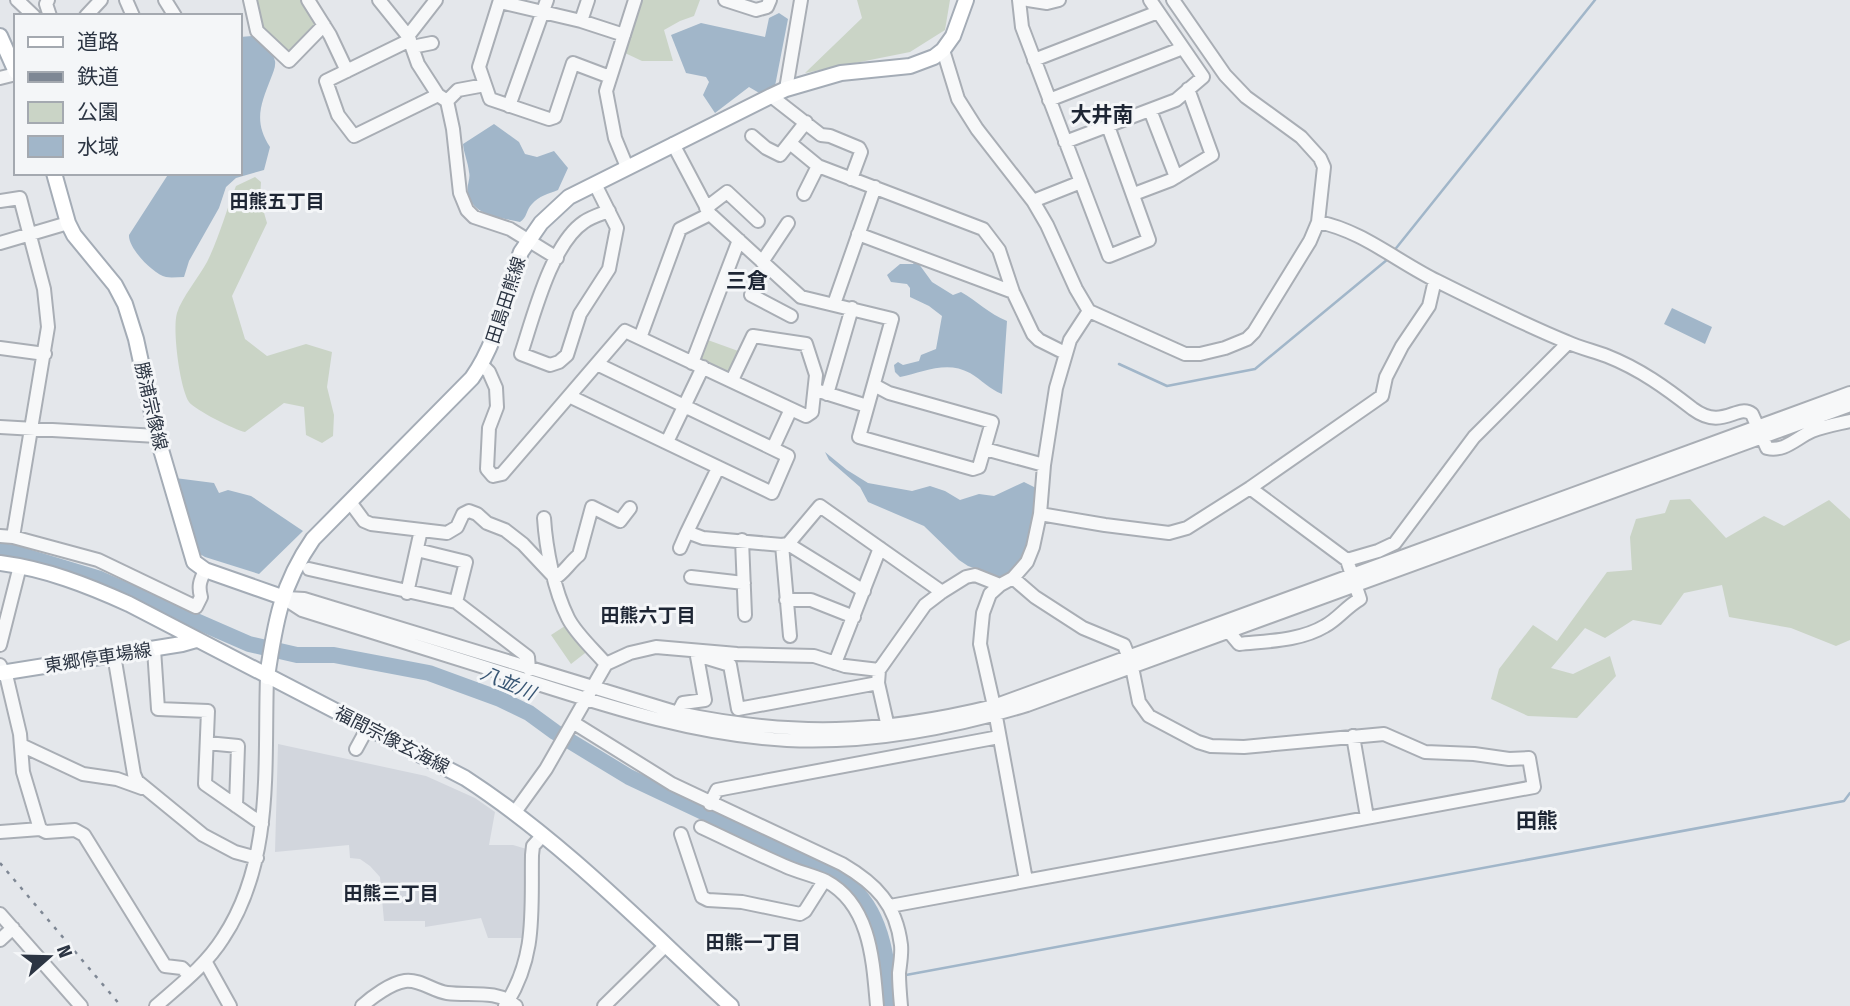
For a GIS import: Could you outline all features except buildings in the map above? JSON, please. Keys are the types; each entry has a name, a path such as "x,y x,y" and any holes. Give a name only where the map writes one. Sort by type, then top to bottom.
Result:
{"main road":[{"path":"943,50 953,36 966,0"},
{"path":"0,36 14,68"},
{"name":"田島田熊線","path":"267,677 282,597 298,560 313,539 451,400 481,364 495,339 514,270 527,240 558,206 627,167 786,89 841,73 910,66 943,50"},
{"name":"勝浦宗像線","path":"55,175 68,223 82,247 115,285 125,304 136,339 157,436 194,562 205,570"},
{"name":"福間宗像玄海線","path":"0,563 52,573 129,604 464,778 515,812 543,835 731,1006"},
{"path":"205,570 282,597"},
{"name":"東郷停車場線","path":"1,670 114,656 196,640"}],"street":[{"path":"17,0 32,14"},
{"path":"88,14 101,0"},
{"path":"250,0 257,32 289,61 324,25"},
{"path":"308,0 324,25 346,71"},
{"path":"410,41 436,0"},
{"path":"581,21 588,0"},
{"path":"627,167 614,138 606,91 635,0"},
{"path":"725,0 756,10 767,7 770,0"},
{"path":"786,89 801,0"},
{"path":"1019,0 1022,27 1109,256 1149,240 1108,126"},
{"path":"1028,0 1047,3 1059,0"},
{"path":"1065,142 1176,100 1203,77 1150,0"},
{"path":"943,50 958,99 977,129 1033,201 1089,311 1185,354 1199,354 1225,348 1254,332 1310,241 1318,222 1324,167 1320,158 1301,137 1246,97 1225,75 1173,0"},
{"path":"610,77 573,63 555,117 550,119 490,99 479,67 500,1 545,6 624,36"},
{"path":"384,2 410,41 418,64 442,98 453,129 463,204 474,217 510,229 557,258"},
{"path":"509,106 545,6"},
{"path":"1034,60 1158,12"},
{"path":"432,43 410,41 326,81 338,115 354,136 458,90 485,85"},
{"path":"1049,100 1183,48"},
{"path":"1134,194 1176,177 1212,155 1188,89"},
{"path":"771,96 821,135 859,148 861,152 851,178"},
{"path":"1150,110 1176,177"},
{"path":"752,136 774,154 783,153 806,121"},
{"path":"790,143 818,166 983,229 999,250 1013,292 1039,341 1065,353"},
{"path":"673,145 708,211 801,297 892,318 859,437 974,469 979,467 992,422 889,393 874,385"},
{"path":"804,194 818,166"},
{"path":"1033,201 1081,182"},
{"path":"596,184 609,211 617,228 609,269 580,314 566,355 559,362 550,365 521,354 546,277 572,233 584,222 609,211"},
{"path":"834,304 875,187"},
{"path":"640,338 680,229 708,211 727,192 758,221"},
{"path":"0,201 20,198 44,289 48,327 32,429 6,536 98,560 196,607 201,597 199,582 205,570"},
{"path":"1318,222 1337,225 1435,280 1568,343 1609,357 1655,381 1705,416 1721,418 1743,410 1752,414 1767,448 1775,450 1785,447 1811,432 1850,421"},
{"path":"0,243 68,223"},
{"path":"788,223 764,263 751,295 791,316"},
{"path":"858,234 1013,292"},
{"path":"667,442 685,406 739,240"},
{"path":"1040,514 1105,526 1169,533 1187,528 1250,488 1382,396 1386,377 1402,346 1429,306 1435,280"},
{"path":"481,364 489,372 496,387 497,407 489,428 487,469 494,475 502,474 625,331 806,416 812,412 821,392 852,308"},
{"path":"1026,880 980,644 983,613 990,594 1013,578 1027,562 1033,547 1040,514 1044,465 1056,388 1070,340 1089,311"},
{"path":"732,380 753,336 786,339 806,344 821,392"},
{"path":"1347,560 1395,543 1474,437 1568,343"},
{"path":"2,346 45,354"},
{"path":"569,396 772,493 788,456 597,364"},
{"path":"821,392 867,406"},
{"path":"282,597 305,599 529,669 684,727 762,738 832,740 889,732 934,720 995,710 1760,431 1850,393"},
{"path":"1760,431 1850,405"},
{"path":"773,448 791,409"},
{"path":"0,427 157,436"},
{"path":"985,449 1044,465"},
{"path":"680,548 718,468"},
{"path":"1229,632 1239,644 1292,638 1325,626 1360,599 1347,560 1250,488"},
{"path":"350,502 364,521 371,524 447,533 457,527 469,511 487,523 505,530 523,544 555,578"},
{"path":"790,636 785,545 820,506 942,592"},
{"path":"555,578 579,555 592,507 620,520 630,508"},
{"path":"544,518 546,541 555,578 569,620 606,664"},
{"path":"407,593 421,530"},
{"path":"687,532 703,538 785,545 864,591"},
{"path":"742,540 745,615"},
{"path":"835,663 880,548"},
{"path":"417,550 466,562 456,602"},
{"path":"0,645 20,566"},
{"path":"309,569 456,602 528,657 529,669"},
{"path":"892,757 879,676 925,605 942,592 966,577 975,575 1000,585"},
{"path":"691,577 744,583"},
{"path":"890,906 1534,787 1529,758 1509,759 1425,752 1384,734 1244,747 1211,746 1198,741 1149,716 1139,702 1124,645 1083,628 1035,597 1013,578"},
{"path":"1130,663 1229,632 1354,580"},
{"path":"282,597 302,610 591,694 758,727 889,732"},
{"path":"786,600 811,600 854,617"},
{"path":"515,812 573,725 606,664 630,653 656,647 696,652 814,656 879,676"},
{"path":"154,649 158,709 208,711 205,784 262,824"},
{"path":"696,652 730,665 738,709 740,713 757,714 758,727"},
{"path":"678,713 684,703 705,700 696,652"},
{"path":"114,656 134,774 144,789"},
{"path":"1,670 6,679 21,745 23,772 40,829"},
{"path":"738,709 879,676"},
{"path":"156,1006 205,961 237,916 247,894 257,858 262,824 267,677"},
{"path":"573,725 710,804 842,864 866,878 890,906 901,947 901,1006"},
{"path":"356,750 368,727"},
{"path":"1353,736 1367,817"},
{"path":"710,804 717,790 999,737"},
{"path":"206,743 238,746 236,806"},
{"path":"21,745 83,774 117,779 144,789 203,835 235,852 257,858"},
{"path":"701,827 824,881 844,896 858,914 872,951 877,1006"},
{"path":"0,832 75,830 84,835 165,966 182,968 190,976"},
{"path":"681,834 702,897 708,900 742,902 800,914 805,911 824,881"},
{"path":"362,1006 405,981 420,983 447,993 480,993 510,1004 529,951 533,846 543,835"},
{"path":"0,914 81,1006"},
{"path":"0,940 13,928"},
{"path":"604,1006 665,946"},
{"path":"205,961 230,1006"}],"shaded area":[{"path":"278,744 426,776 475,798 495,812 489,845 513,845 530,850 527,938 488,938 481,918 425,927 425,921 384,921 380,877 360,859 350,858 349,845 275,852"}],"green space":[{"path":"254,0 302,0 318,28 289,56 260,30"},
{"path":"642,0 700,0 694,16 664,30 673,61 642,61 625,53"},
{"path":"857,0 950,0 945,30 910,52 805,73 862,18"},
{"path":"255,177 261,182 260,199 267,223 232,296 245,339 267,356 306,344 332,352 327,387 334,415 333,436 322,443 306,435 304,407 284,403 245,432 193,406 183,385 176,345 177,313 211,253 236,186"},
{"path":"705,339 741,352 728,376 698,361"},
{"path":"1690,499 1726,538 1764,516 1784,526 1829,500 1850,519 1850,640 1836,646 1791,628 1729,617 1722,585 1684,593 1661,625 1633,620 1605,638 1585,628 1551,668 1573,674 1610,656 1616,676 1577,718 1528,716 1491,699 1499,669 1533,625 1557,641 1607,572 1632,570 1630,537 1636,519 1665,513 1670,500"},
{"path":"568,624 589,650 571,664 551,635"}],"water":[{"path":"779,13 788,19 775,86 761,94 749,87 715,113 703,95 709,82 706,77 686,73 671,35 701,23 765,37 769,18"},
{"path":"252,36 269,50 275,63 260,112 262,129 270,147 264,170 236,178 226,187 219,208 189,261 184,277 166,277 142,260 129,235 168,175 242,175 242,37"},
{"path":"494,124 519,142 525,154 537,157 554,151 568,168 558,190 535,201 520,222 482,212 471,202 468,194 469,175 463,144"},
{"path":"916,260 932,282 953,295 961,292 1007,321 1002,394 970,373 953,367 935,368 900,377 895,372 894,365 898,362 903,365 919,361 921,355 936,349 942,316 910,297 907,284 891,282 887,275 900,264 913,264"},
{"path":"1672,308 1712,327 1705,344 1664,324"},
{"path":"825,452 868,483 912,491 930,486 960,500 979,494 994,496 1024,482 1036,488 1030,538 1026,549 1013,570 1003,578 968,566 924,526 868,502 860,487 829,460"},
{"path":"175,478 214,483 219,493 228,490 251,496 303,531 259,574 205,557 198,553"}],"waterway":[{"path":"1393,252 1595,0"},
{"path":"1119,364 1167,386 1255,369 1388,259"},
{"path":"1049,338 1061,344"},
{"name":"八並川","path":"0,551 100,579 249,644 297,655 334,655 429,673 500,699 529,713 629,777 826,870 850,886 863,900 878,928 886,959 891,1006"},
{"path":"906,975 1844,801 1850,793"}],"railway":[{"path":"0,863 121,1006"}],"district":[{"name":"大井南","path":"1102,115"},
{"name":"田熊五丁目","path":"277,201"},
{"name":"三倉","path":"747,281"},
{"name":"田熊六丁目","path":"648,615"},
{"name":"田熊","path":"1537,821"},
{"name":"田熊三丁目","path":"391,893"},
{"name":"田熊一丁目","path":"753,942"}]}
